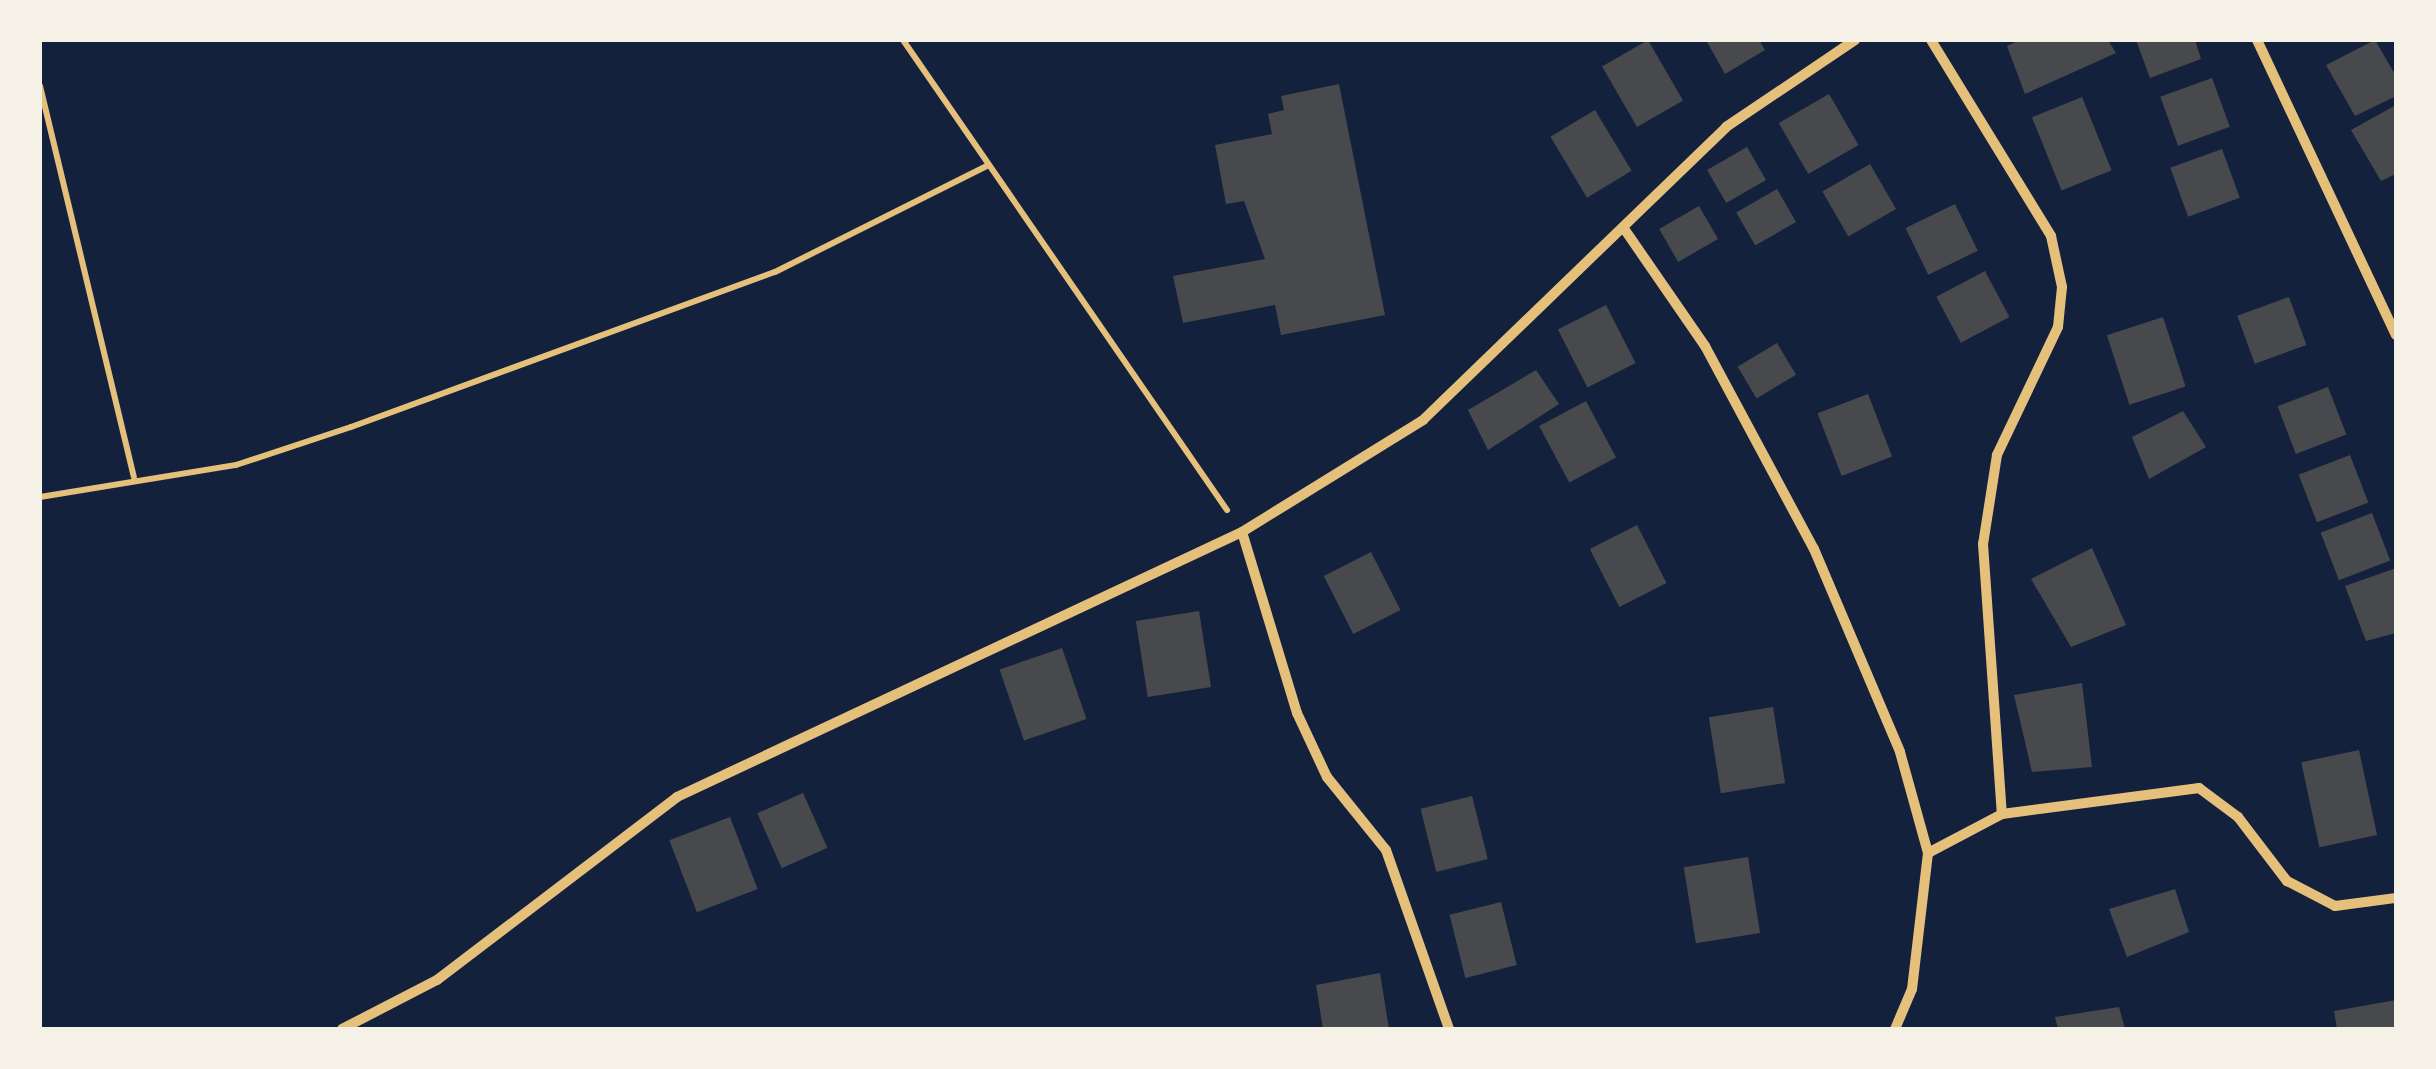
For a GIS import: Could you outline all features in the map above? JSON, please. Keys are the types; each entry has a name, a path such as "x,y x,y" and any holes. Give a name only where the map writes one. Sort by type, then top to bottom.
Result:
{"street":[{"path":"342,1029 438,980 676,796 1242,532 1422,420 1626,230 1726,126 1855,40"},
{"path":"1930,40 2051,236 2062,287 2058,327 1997,455 1983,544 2002,814"},
{"path":"2258,40 2396,336"},
{"path":"1626,230 1706,346 1868,661 1928,853 1912,989 1895,1029"},
{"path":"1242,532 1296,713 1327,777 1386,850 1449,1029"},
{"path":"1928,853 2002,814 2199,788 2238,817 2287,881 2334,906 2396,898"}],"path":[{"path":"903,40 1242,532"},
{"path":"40,86 134,477"},
{"path":"40,497 134,477 236,465 537,360 775,272 990,165"}],"building":[{"path":"1648,40 1683,101 1637,127 1602,66"},
{"path":"1706,40 1759,40 1765,50 1725,74"},
{"path":"2020,40 2108,40 2116,53 2025,94 2007,46"},
{"path":"2136,40 2195,40 2201,59 2150,78"},
{"path":"2375,40 2396,76 2396,96 2355,116 2326,65"},
{"path":"2212,78 2230,127 2178,146 2160,97"},
{"path":"1339,84 1385,315 1281,335 1275,305 1183,323 1173,276 1265,259 1244,201 1226,204 1215,145 1272,134 1268,114 1284,110 1281,96"},
{"path":"1829,94 1858,145 1808,174 1779,123"},
{"path":"2082,97 2112,170 2062,190 2032,117"},
{"path":"2396,105 2396,174 2381,181 2351,130"},
{"path":"1595,110 1632,171 1587,198 1550,137"},
{"path":"1747,147 1766,180 1726,203 1707,170"},
{"path":"2222,149 2240,198 2188,217 2170,168"},
{"path":"1870,164 1896,209 1848,237 1822,192"},
{"path":"1777,189 1796,222 1755,245 1736,212"},
{"path":"1955,204 1978,251 1928,275 1906,228"},
{"path":"1699,206 1718,239 1678,262 1659,229"},
{"path":"1985,271 2009,317 1961,343 1936,297"},
{"path":"2289,297 2306,345 2255,364 2237,316"},
{"path":"1606,305 1636,363 1587,387 1558,330"},
{"path":"2163,317 2186,386 2129,405 2107,335"},
{"path":"1777,343 1796,375 1757,398 1738,367"},
{"path":"1536,370 1559,404 1488,450 1468,410"},
{"path":"2328,387 2346,435 2296,454 2278,406"},
{"path":"1868,394 1892,457 1842,476 1818,413"},
{"path":"1586,401 1616,458 1569,482 1539,426"},
{"path":"2183,411 2206,447 2149,479 2132,437"},
{"path":"2350,455 2368,503 2317,522 2299,475"},
{"path":"2372,513 2390,561 2339,580 2321,533"},
{"path":"1637,525 1667,583 1619,607 1590,549"},
{"path":"2092,548 2126,625 2071,647 2031,579"},
{"path":"1371,552 1401,610 1353,634 1324,576"},
{"path":"2396,568 2396,633 2366,641 2345,586"},
{"path":"1199,611 1211,687 1148,697 1136,621"},
{"path":"1062,648 1086,719 1024,740 1000,669"},
{"path":"2082,683 2092,767 2032,772 2014,695"},
{"path":"1773,707 1785,783 1721,793 1709,717"},
{"path":"2359,750 2377,835 2319,847 2301,762"},
{"path":"803,793 827,848 782,868 757,813"},
{"path":"1472,796 1488,859 1436,872 1421,809"},
{"path":"730,817 758,889 697,912 669,840"},
{"path":"1748,857 1760,933 1696,943 1684,867"},
{"path":"2175,889 2189,932 2127,957 2109,909"},
{"path":"1501,902 1517,965 1465,978 1450,915"},
{"path":"1380,973 1389,1029 1323,1029 1316,985"},
{"path":"2396,1000 2396,1029 2337,1029 2334,1011"},
{"path":"2119,1007 2125,1029 2058,1029 2055,1017"}]}
